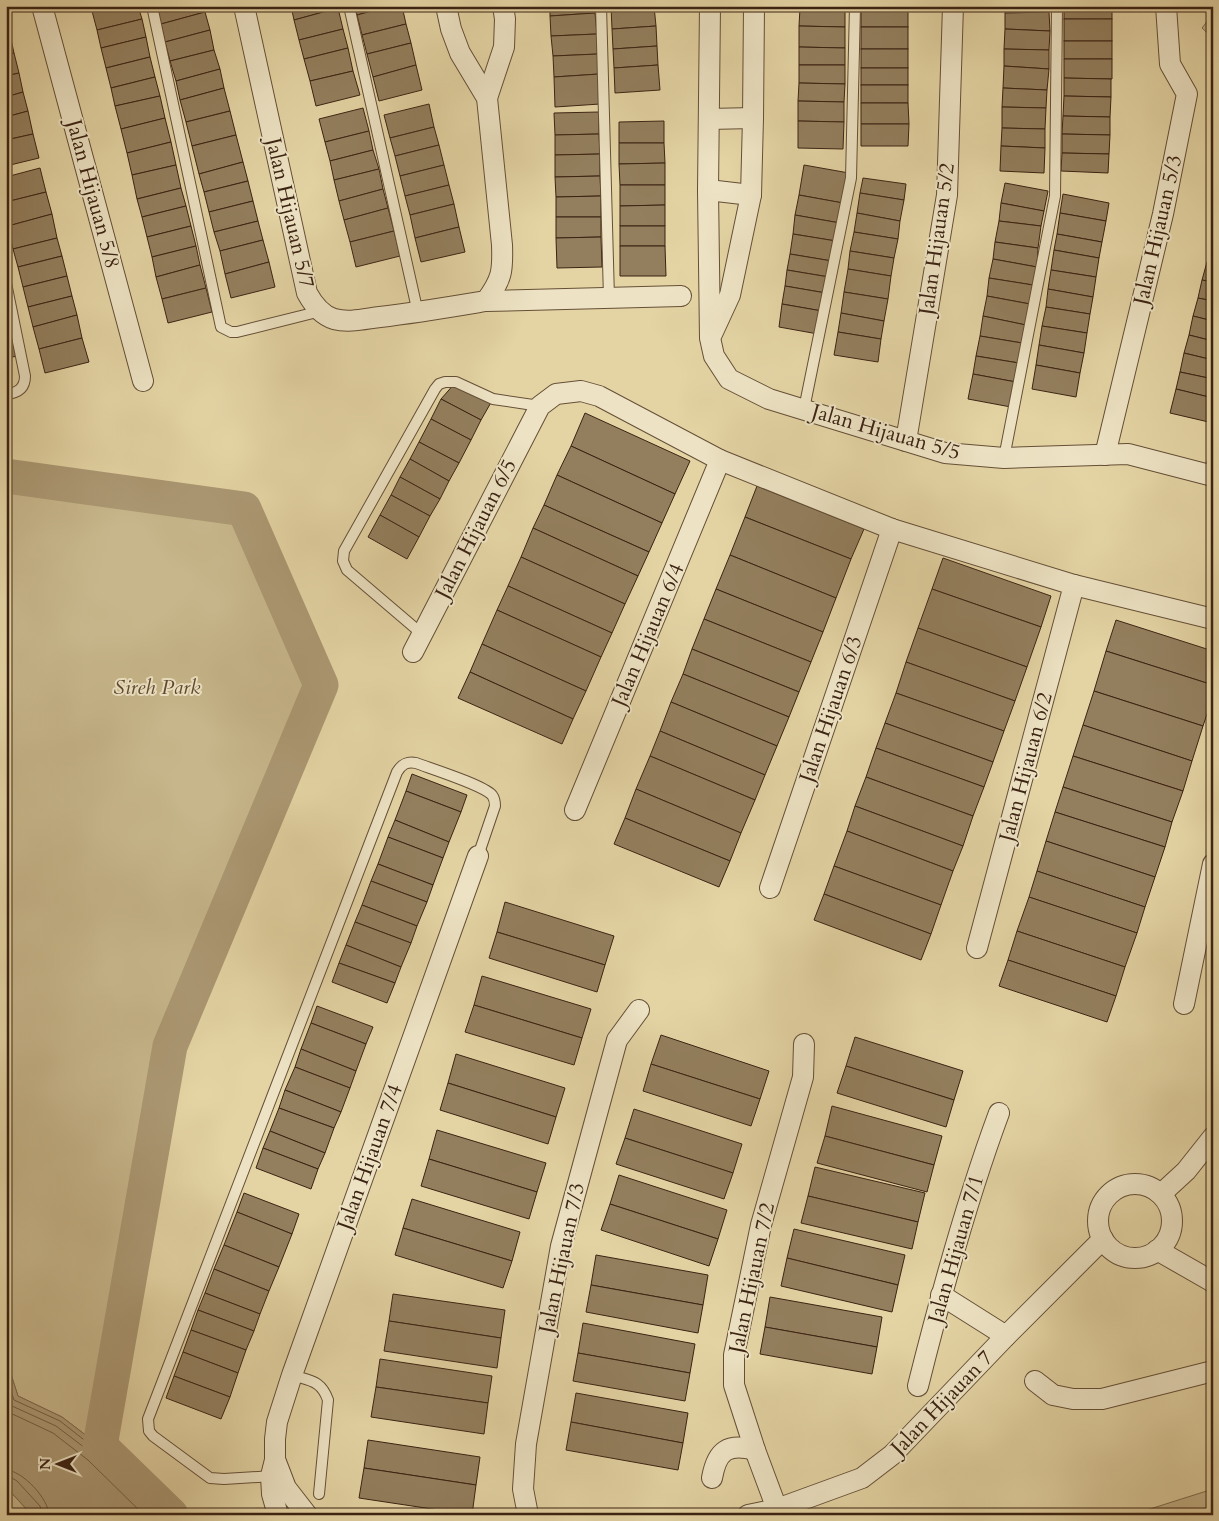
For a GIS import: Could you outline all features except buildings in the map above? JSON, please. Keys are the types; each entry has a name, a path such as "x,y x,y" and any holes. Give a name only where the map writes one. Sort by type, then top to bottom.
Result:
{"street":[{"name":"Jalan Hijauan 5/8","path":"42,6 143,381"},
{"name":"Jalan Hijauan 5/7","path":"244,6 307,293 313,304 321,311 332,318 345,321 418,313 486,300 680,296"},
{"path":"446,6 451,30 460,53 487,98"},
{"path":"486,300 500,279 503,264 487,98 504,47 505,19 503,6"},
{"name":"Jalan Hijauan 5/5","path":"710,6 708,190 710,338 714,356 729,379 769,399 945,454 1004,458 1128,454 1211,470"},
{"path":"710,338 730,295 751,195 754,6"},
{"name":"Jalan Hijauan 5/2","path":"906,441 947,195 953,6"},
{"name":"Jalan Hijauan 5/3","path":"1105,455 1163,214 1187,94 1170,64 1166,6"},
{"path":"709,119 753,118"},
{"path":"708,190 751,195"},
{"path":"540,406 556,394 581,391 599,396 720,460 892,529 1074,585 1213,619"},
{"name":"Jalan Hijauan 6/5","path":"412,652 540,406"},
{"name":"Jalan Hijauan 6/4","path":"575,810 720,460"},
{"name":"Jalan Hijauan 6/3","path":"770,888 892,529"},
{"name":"Jalan Hijauan 6/2","path":"977,948 1074,585"},
{"name":"Jalan Hijauan 7/4","path":"276,1471 275,1439 277,1422 292,1375 478,856"},
{"path":"1184,1004 1213,864"},
{"name":"Jalan Hijauan 7/3","path":"528,1515 523,1489 526,1444 561,1246 617,1040 639,1010"},
{"name":"Jalan Hijauan 7/2","path":"777,1509 734,1385 734,1355 761,1225 803,1077 804,1044"},
{"name":"Jalan Hijauan 7/1","path":"918,1386 941,1294 980,1162 999,1113"},
{"path":"1161,1194 1186,1170 1213,1137"},
{"path":"1132,1184 1148,1186 1161,1194 1167,1203 1172,1223 1167,1238 1157,1250 1148,1256 1138,1258 1118,1254 1109,1248 1103,1239 1099,1229 1098,1218 1100,1208 1113,1191 1122,1186 1132,1184"},
{"name":"Jalan Hijauan 7","path":"748,1515 777,1509 862,1478 892,1455 1006,1336 1103,1239"},
{"path":"1157,1250 1213,1282"},
{"path":"941,1294 1006,1336"},
{"path":"1035,1381 1053,1395 1073,1399 1102,1399 1213,1371"},
{"path":"712,1478 714,1462 725,1450 740,1446 755,1450"},
{"path":"276,1471 272,1494 278,1515"},
{"path":"276,1471 286,1488 307,1515"}],"lane":[{"path":"152,6 221,326 226,330 237,332 321,311"},
{"path":"349,6 418,313"},
{"path":"601,6 609,298"},
{"path":"804,409 852,178 855,6"},
{"path":"1004,458 1055,196 1057,6"},
{"path":"6,283 25,376 23,387 18,391 6,394"},
{"path":"422,634 348,570 343,561 344,552 439,384 456,382 493,398 540,406"},
{"path":"276,1471 224,1479 210,1478 153,1436 149,1431 148,1419 400,767 405,763 416,763 480,788 492,796 495,800 495,806 478,856"},
{"path":"292,1375 317,1384 324,1389 328,1400 319,1494"}],"green space":[{"path":"1213,14 1213,38 1202,28"},
{"name":"Sireh Park","path":"6,476 244,509 321,685 170,1046 100,1446 62,1417 18,1396 6,1359"},
{"path":"6,1487 32,1515 6,1515"},
{"path":"1213,1489 1213,1515 1131,1515"}],"water":[{"path":"6,1359 18,1396 62,1417 100,1446 171,1515 32,1515 6,1487"}],"waterway":[{"path":"6,476 244,509 321,685 170,1046 100,1446 171,1515"}]}
